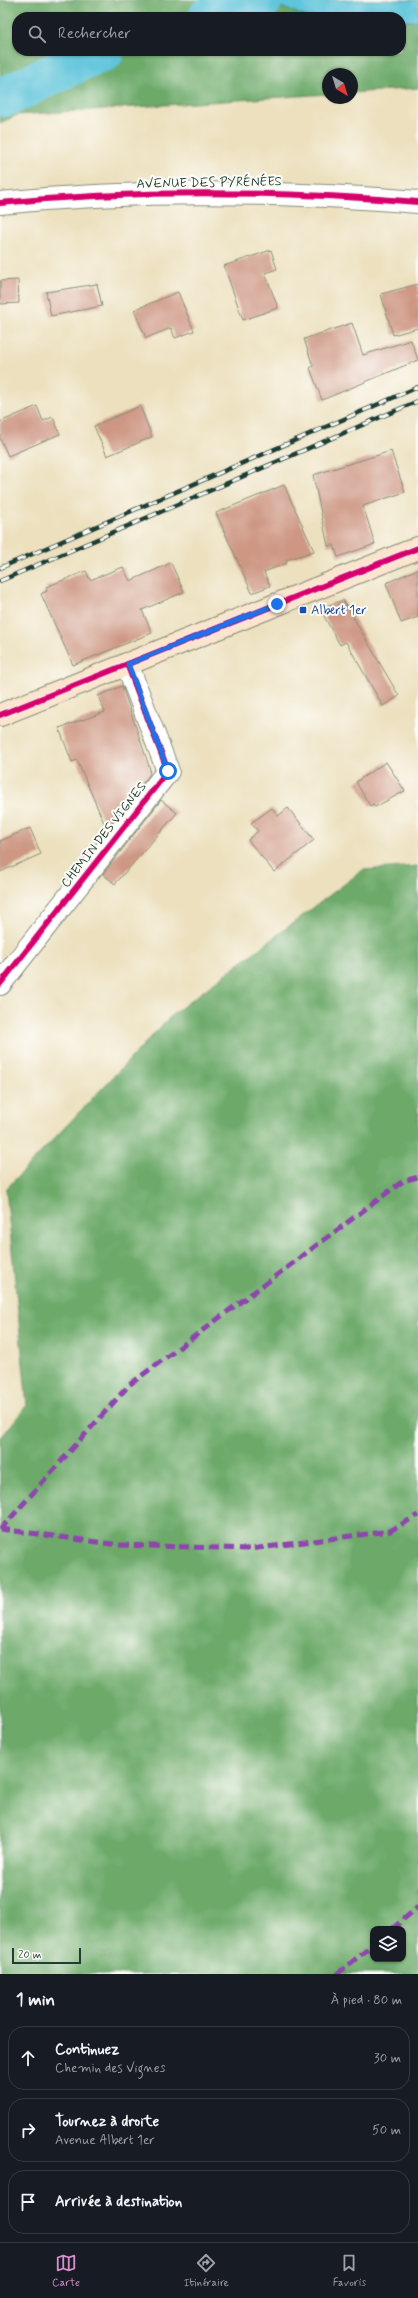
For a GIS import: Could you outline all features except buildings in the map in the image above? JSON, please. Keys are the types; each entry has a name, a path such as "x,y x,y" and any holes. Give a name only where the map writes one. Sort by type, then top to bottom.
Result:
{"main road":[{"path":"0,715 418,548"}],"street":[{"name":"AVENUE DES PYRÉNÉES","path":"0,203 186,192 317,194 418,202"},
{"name":"CHEMIN DES VIGNES","path":"0,984 168,771 128,664"}],"green space":[{"path":"0,0 262,0 294,12 12,12 12,56 406,56 406,21 418,21 418,88 358,93 358,68 322,68 322,94 17,115 0,123"},
{"path":"418,866 418,1974 0,1974 0,1439 27,1405 6,1189 173,1014 363,870"}],"water":[{"path":"262,0 418,0 418,21 406,21 406,12 294,12"}],"waterway":[{"path":"225,12 262,0"},
{"path":"0,96 7,96 90,56"}],"railway":[{"path":"0,568 418,387"},
{"path":"0,581 418,401"}],"marked path":[{"path":"0,1530 129,1385 403,1181 418,1177"},
{"path":"0,1529 119,1545 251,1549 390,1531 418,1515"},
{"path":"396,1926 418,1907"},
{"path":"337,1974 370,1947"}],"cycle path":[{"path":"0,203 104,195 209,193 366,198 418,202"},
{"path":"0,715 418,548"},
{"path":"0,984 168,771 127,664"}],"place":[{"name":"Albert 1er","path":"303,610"}],"route":[{"path":"168,771 128,664 277,604"}]}
